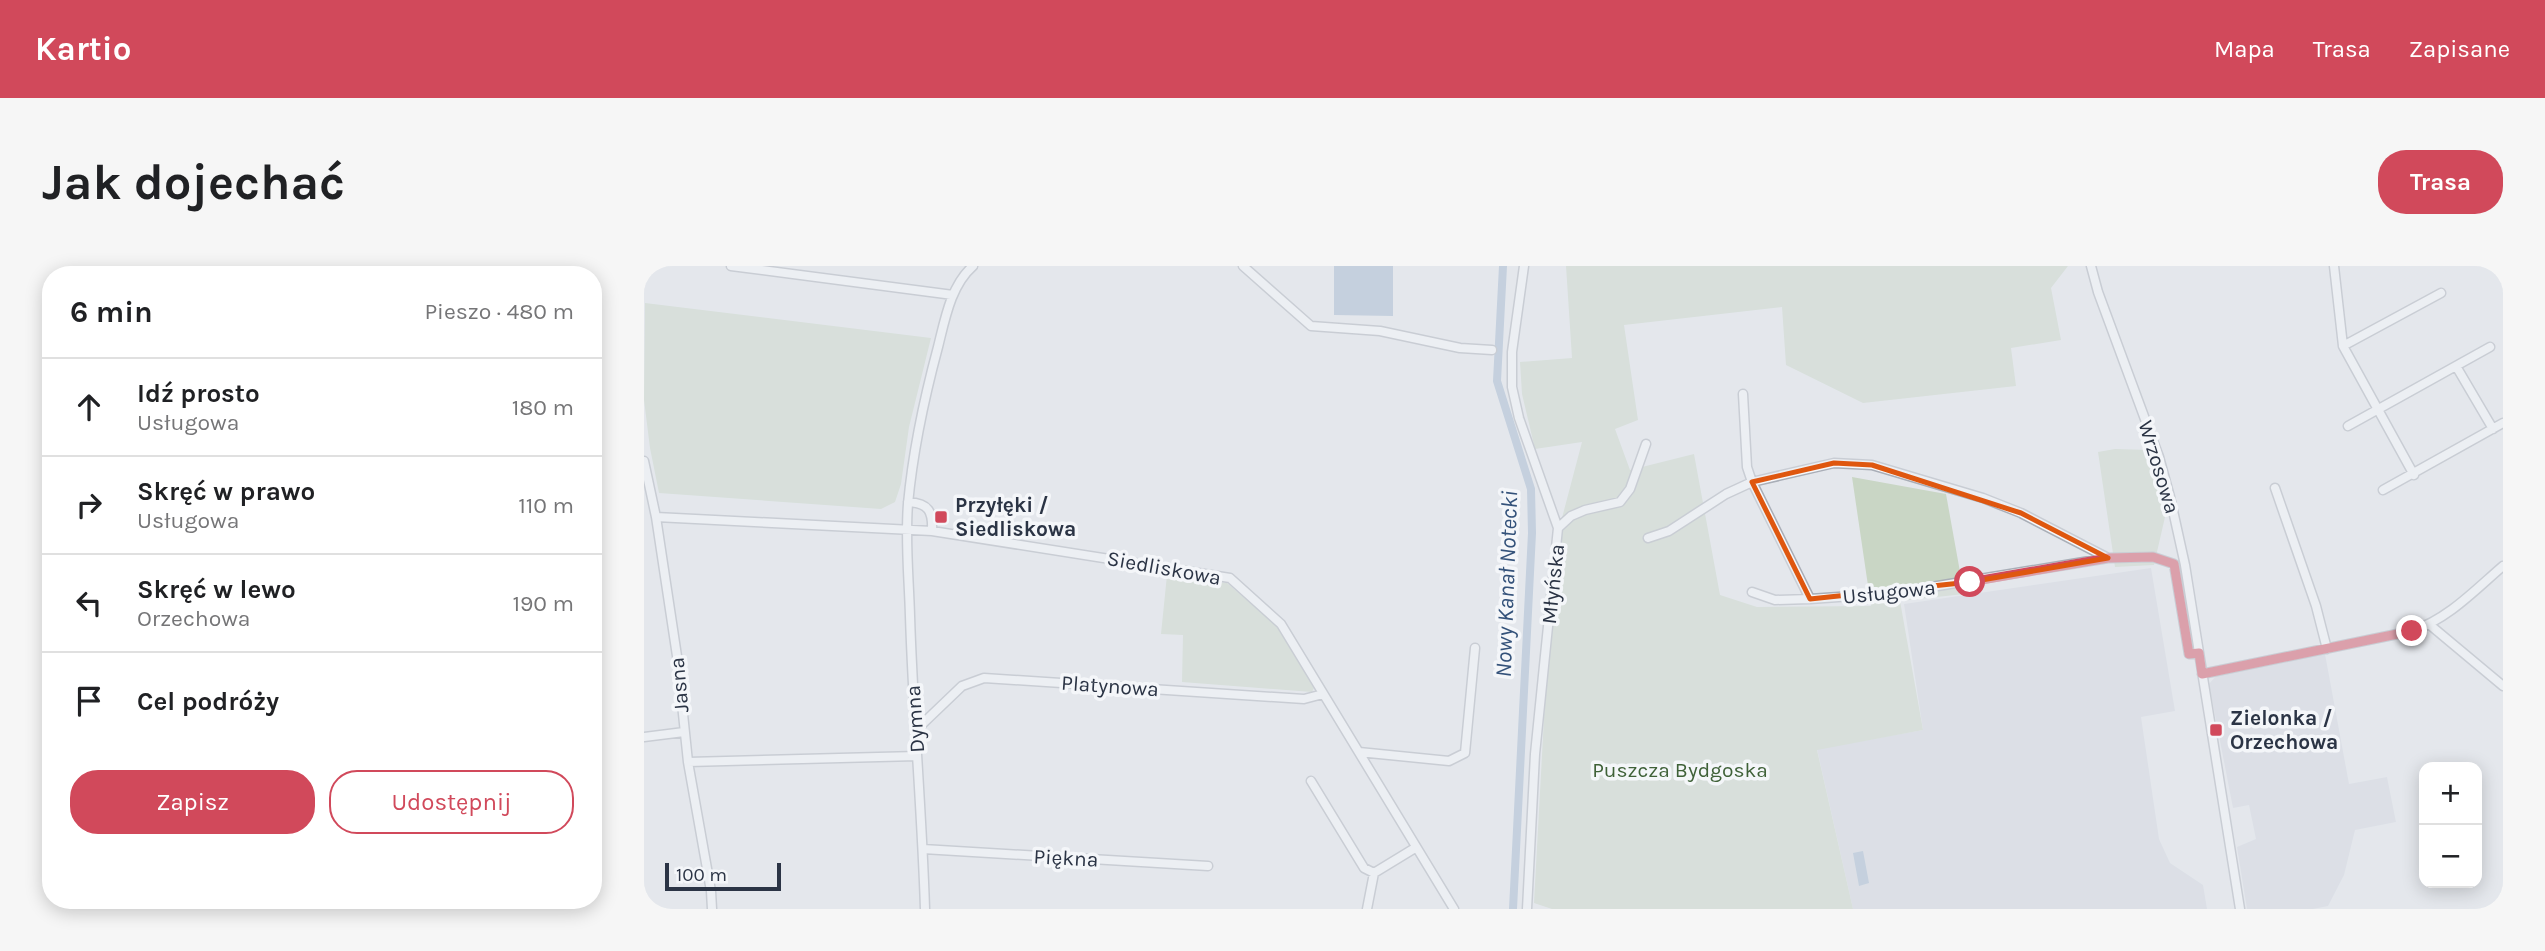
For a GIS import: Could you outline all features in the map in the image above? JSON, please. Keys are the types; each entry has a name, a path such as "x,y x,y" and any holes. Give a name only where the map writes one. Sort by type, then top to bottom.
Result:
{"street":[{"path":"732,266 953,295"},
{"name":"Dymna","path":"925,909 915,731 908,502 922,405 953,295 962,276 973,266"},
{"path":"1242,266 1311,326 1380,331 1460,348 1492,350"},
{"name":"Młyńska","path":"1524,266 1512,352 1512,387 1519,418 1558,528 1535,754 1527,909"},
{"name":"Wrzosowa","path":"2091,266 2098,292 2159,457 2170,497 2199,653 2240,909"},
{"path":"2334,266 2343,346 2414,475"},
{"path":"2343,346 2441,293"},
{"path":"2348,426 2490,347"},
{"path":"2456,366 2493,429"},
{"path":"1743,394 1747,467 1810,599"},
{"path":"2384,490 2503,423"},
{"path":"1558,528 1571,516 1585,510 1620,502 1630,489 1646,444"},
{"name":"Jasna","path":"644,461 656,517 677,656 688,762 712,909"},
{"path":"1648,538 1669,531 1726,494 1752,482 1834,463 1872,465 1983,498 2021,513 2108,558"},
{"path":"2275,488 2316,606 2327,649"},
{"path":"908,502 920,503 929,509 933,517 932,531"},
{"name":"Siedliskowa","path":"656,517 932,531 1230,579 1281,624 1454,909"},
{"name":"Usługowa","path":"1752,592 1775,600 1895,593 2108,558 2153,557 2174,564 2189,654 2199,653"},
{"path":"2202,674 2430,625 2452,610 2503,566"},
{"path":"2430,625 2503,686"},
{"path":"1359,752 1449,761 1465,753 1475,648"},
{"name":"Platynowa","path":"915,731 962,686 984,678 1304,699 1323,694"},
{"path":"644,737 684,732"},
{"path":"688,762 917,756"},
{"path":"1311,781 1364,868 1374,873"},
{"path":"1367,909 1374,873 1415,848"},
{"name":"Piękna","path":"923,849 1208,866"}],"highlighted area":[{"path":"1834,463 1872,465 2021,513 2108,558 1970,582 1810,599 1752,482"}],"shaded area":[{"path":"2151,568 2175,711 2141,717 2159,839 2170,863 2203,885 2207,909 1853,909 1817,749 1923,730 1904,604"},
{"path":"2325,654 2349,784 2387,777 2396,822 2355,830 2344,875 2328,906 2313,909 2247,909 2237,847 2256,839 2249,805 2233,808 2209,684 2216,676"}],"green space":[{"name":"Puszcza Bydgoska","path":"1566,266 2068,266 2051,288 2061,340 2011,348 2016,386 1863,403 1786,365 1782,307 1624,325 1638,420 1615,429 1630,470 1694,454 1720,595 1757,607 1871,606 1852,477 1946,494 1964,594 1900,601 1923,730 1817,750 1853,909 1552,909 1534,903 1553,552 1582,442 1535,449 1522,394 1520,362 1572,358"},
{"path":"645,303 931,338 909,427 901,484 895,502 881,509 659,493 644,400"},
{"path":"2115,449 2150,450 2165,517 2154,565 2115,567 2098,452"},
{"path":"1167,575 1227,583 1277,626 1314,688 1312,692 1182,682 1183,635 1161,634"}],"water":[{"path":"1334,266 1393,266 1393,316 1334,315"},
{"path":"1863,851 1869,883 1859,886 1853,853"}],"waterway":[{"name":"Nowy Kanał Notecki","path":"1503,266 1497,381 1531,489 1532,533 1513,909"}],"place":[{"name":"Przyłęki / Siedliskowa","path":"941,517"},
{"name":"Zielonka / Orzechowa","path":"2216,730"}],"route":[{"path":"1970,582 2108,558 2153,557 2174,564 2189,654 2199,653 2202,674 2412,631"}]}
